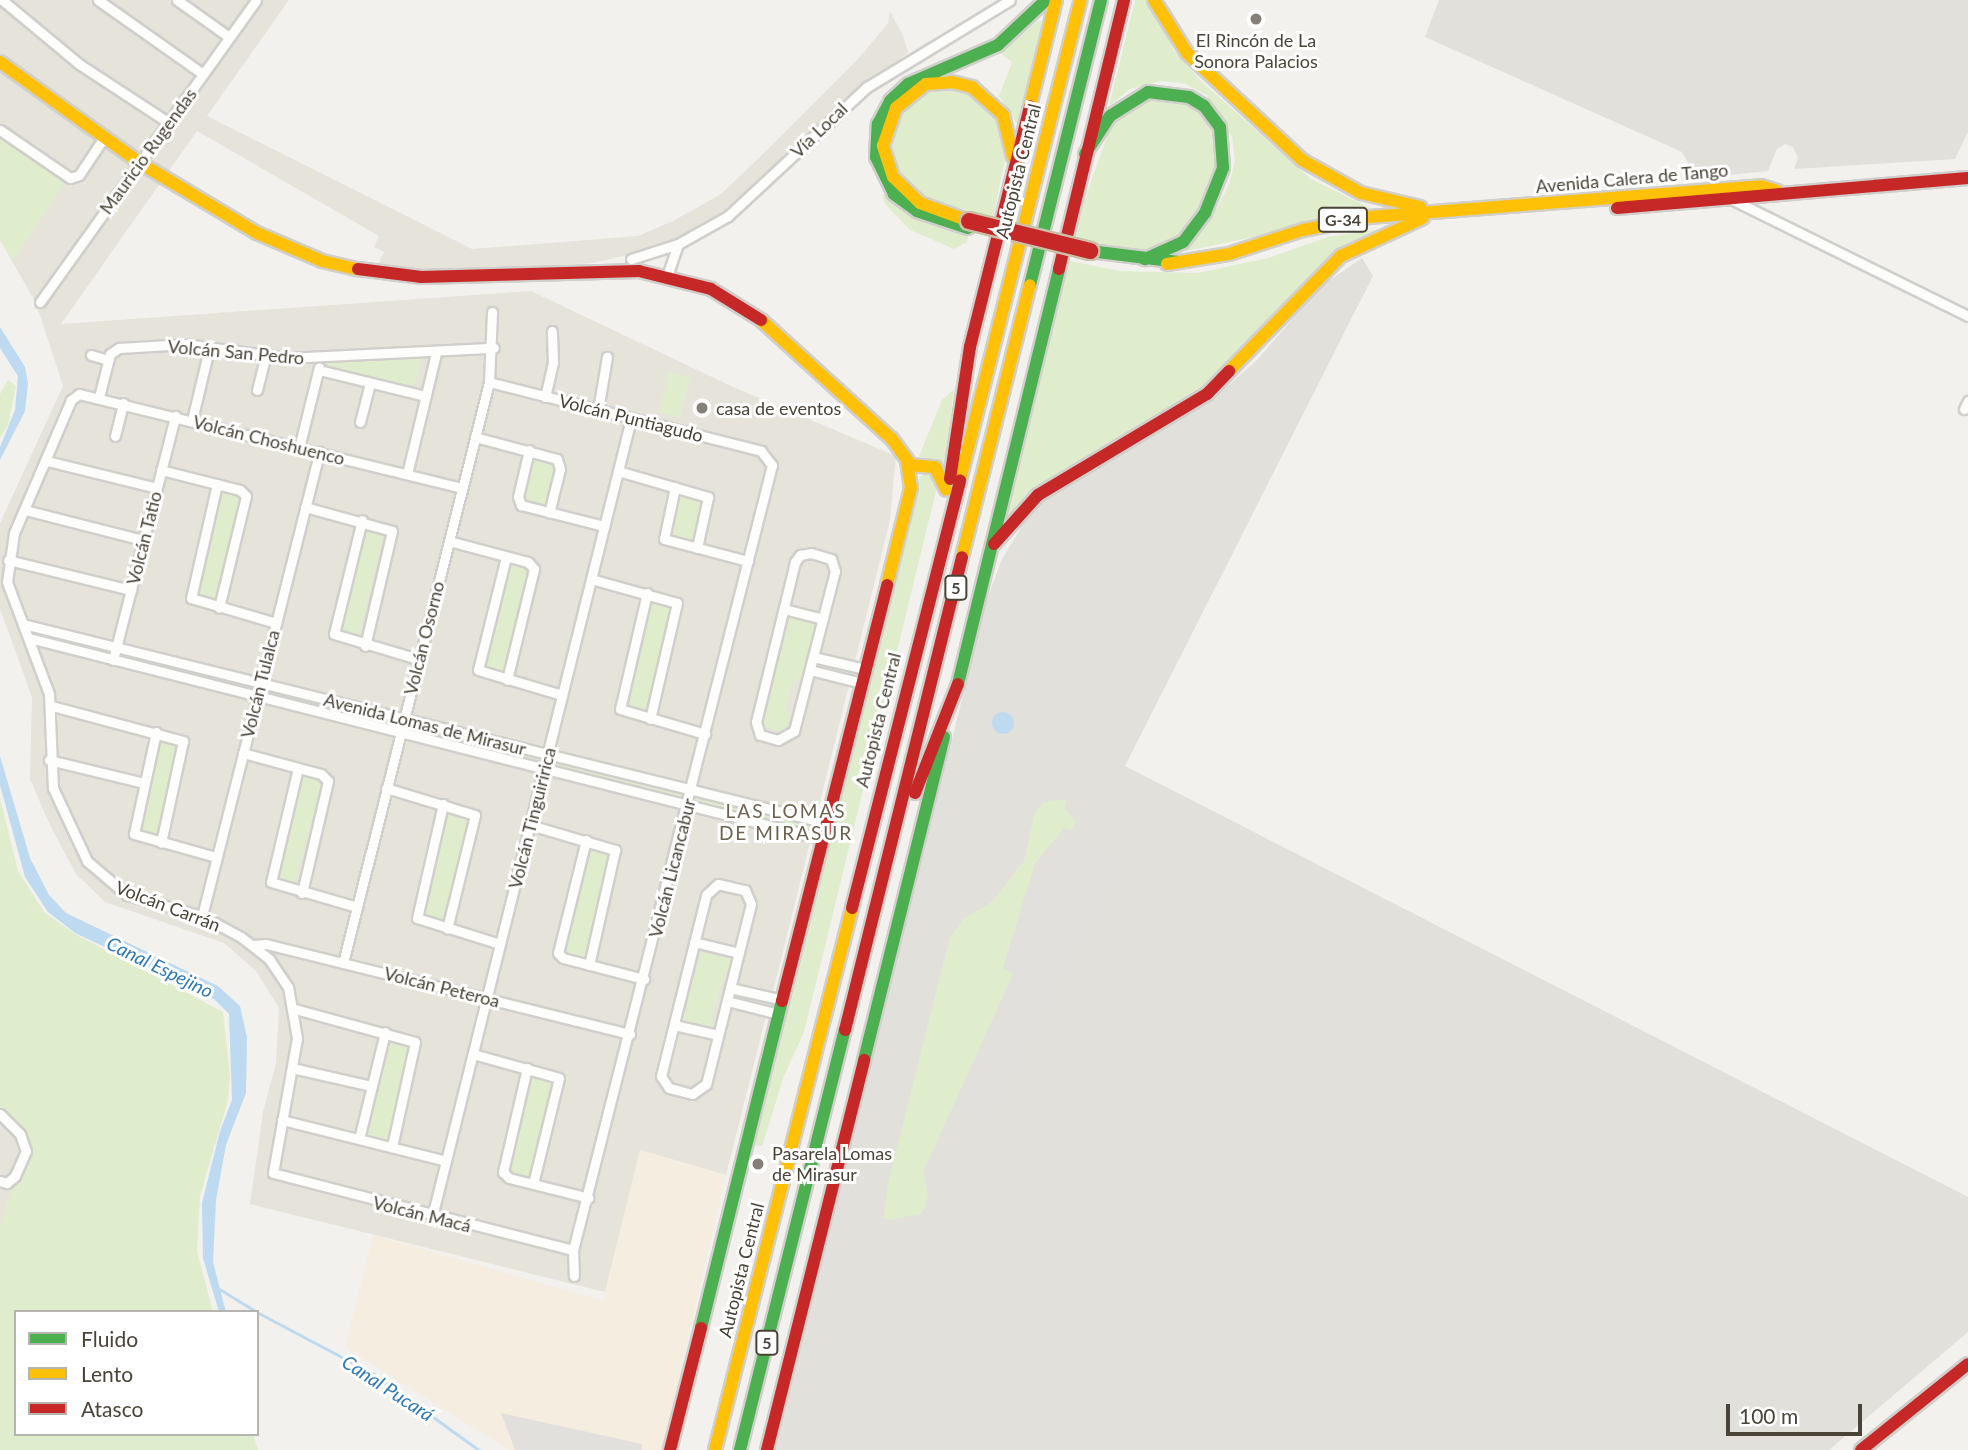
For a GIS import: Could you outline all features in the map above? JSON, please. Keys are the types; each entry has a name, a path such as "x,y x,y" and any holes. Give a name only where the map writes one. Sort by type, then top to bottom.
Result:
{"main road":[{"path":"1046,0 998,45 908,84 890,101 878,124 876,157 894,194 916,211 1089,254 1144,266 1178,262"},
{"path":"949,514 958,403 1056,0"},
{"name":"Autopista Central","path":"715,1450 949,514 1081,0"},
{"name":"5","path":"740,1450 1101,0"},
{"path":"767,1450 958,684 1124,0"},
{"path":"1154,0 1186,52 1311,167 1375,198 1448,211"},
{"path":"0,62 103,139 140,163 277,243 354,270 421,277 602,270 667,275 711,289 761,318 892,439 910,465 911,488 670,1450"},
{"path":"968,225 920,203 892,177 884,138 901,102 919,88 939,82 979,90 1006,121 1013,172"},
{"path":"1085,154 1110,116 1148,92 1189,97 1220,127 1223,168 1205,213 1183,242 1145,259"},
{"name":"Avenida Calera de Tango","path":"1490,209 1588,209 1733,200 1777,191 1968,178"},
{"name":"Avenida Calera de Tango","path":"1178,262 1229,254 1341,221 1761,186 1777,191"},
{"path":"988,556 1014,517 1038,495 1207,394 1341,256 1393,229 1448,211"},
{"path":"1089,254 1178,262"},
{"path":"910,465 932,466 940,472 949,514"},
{"path":"881,889 958,684"},
{"path":"1861,1450 1968,1364"}],"street":[{"path":"2,0 79,64 169,123"},
{"path":"98,0 203,74"},
{"path":"177,0 229,37"},
{"name":"Mauricio Rugendas","path":"40,302 256,0"},
{"name":"Vía Local","path":"631,259 678,244 740,208 867,87 1010,0"},
{"path":"0,130 70,178 79,175 103,139"},
{"path":"1733,200 1968,316"},
{"path":"667,275 678,244"},
{"name":"Volcán Osorno","path":"343,963 489,382 494,348 492,312"},
{"path":"545,397 553,363 552,331"},
{"name":"Volcán San Pedro","path":"108,360 119,348 186,344 265,358 436,353 494,348"},
{"path":"192,420 209,349"},
{"path":"407,474 436,353"},
{"path":"91,355 108,360 99,397"},
{"path":"598,410 607,357"},
{"path":"257,390 265,358"},
{"path":"299,447 320,358"},
{"path":"318,370 426,396"},
{"name":"Volcán Puntiagudo","path":"489,382 761,451 770,458"},
{"path":"360,422 370,383"},
{"name":"Volcán Choshuenco","path":"76,395 99,397 462,488"},
{"name":"Volcán Carrán","path":"76,395 25,510 8,559 9,590 52,706 49,760 57,798 95,872 127,895 201,916 253,945 280,973 295,1009 298,1029 273,1173"},
{"path":"115,436 122,403"},
{"name":"Volcán Tatio","path":"113,660 175,416"},
{"name":"Volcán Tinguiririca","path":"432,1217 631,419"},
{"path":"475,437 552,456 560,464 549,513"},
{"path":"530,450 518,500 524,507 604,526"},
{"name":"Volcán Tulalca","path":"201,916 319,452"},
{"name":"Volcán Licancabur","path":"574,1276 573,1250 589,1198 688,804 771,470 770,458"},
{"path":"47,461 156,488"},
{"path":"161,470 217,484 246,496 219,608"},
{"path":"618,471 708,497 697,548"},
{"path":"217,484 191,598 276,623"},
{"path":"675,487 664,539 748,561"},
{"path":"305,507 362,520 392,531 365,646"},
{"path":"25,510 143,540"},
{"path":"362,520 334,634 365,646 418,659"},
{"path":"449,541 528,562 536,574 507,680"},
{"path":"807,552 827,556 835,568 823,619 792,735 782,740 760,735 756,722 784,609 798,557 807,552"},
{"path":"506,557 478,668 507,680 562,695"},
{"path":"8,559 131,590"},
{"path":"591,579 675,601 678,606 650,719"},
{"path":"647,593 619,705 624,713 705,734"},
{"path":"784,609 823,619"},
{"name":"Avenida Lomas de Mirasur","path":"23,625 691,790 824,831"},
{"name":"Avenida Lomas de Mirasur","path":"29,638 688,804 824,831"},
{"path":"813,657 863,676"},
{"path":"810,670 863,676"},
{"path":"52,706 156,732 184,744 161,843"},
{"path":"156,732 133,831 161,843 216,857"},
{"path":"243,752 324,776 328,785 302,893"},
{"path":"49,760 144,783"},
{"path":"298,768 270,880 276,886 356,907"},
{"path":"386,788 475,815 447,929"},
{"path":"443,804 415,911 422,923 500,944"},
{"path":"530,825 586,840 616,853 589,965"},
{"path":"586,840 558,950 561,957 644,979"},
{"path":"722,884 745,890 751,898 739,953 703,1089 695,1094 666,1086 662,1079 707,891 722,884"},
{"path":"694,942 739,953"},
{"name":"Volcán Peteroa","path":"253,945 262,943 630,1034"},
{"path":"730,988 781,1007"},
{"path":"727,1001 781,1007"},
{"path":"295,1009 411,1038 416,1045 392,1147"},
{"path":"674,1025 718,1035"},
{"path":"359,1139 385,1032"},
{"path":"473,1054 560,1080 533,1184"},
{"path":"292,1068 372,1086"},
{"path":"527,1068 502,1169 506,1177 589,1198"},
{"path":"0,1114 20,1134 26,1151 15,1176 6,1183 0,1181"},
{"path":"282,1120 446,1161"},
{"name":"Volcán Macá","path":"273,1173 432,1217 573,1250"}],"shaded area":[{"path":"0,0 289,0 207,116 472,249 638,236 673,221 721,194 765,152 858,59 888,23 890,11 903,35 908,53 844,99 726,211 704,227 653,249 593,263 481,270 404,269 379,263 384,252 374,247 379,236 197,131 61,324 531,291 731,386 896,456 890,520 855,661 836,656 829,680 849,685 773,992 753,986 747,1010 766,1016 726,1175 640,1150 605,1292 250,1204 263,1112 276,1063 279,1008 256,971 224,943 105,902 76,874 49,823 30,779 32,697 0,609 0,523 63,386 36,303 0,240"},
{"path":"1439,0 1968,0 1968,132 1955,159 1794,169 1798,158 1793,147 1785,144 1777,149 1768,171 1682,180 1690,166 1682,152 1425,37"},
{"path":"1362,258 1373,276 1125,766 1968,1197 1968,1332 1829,1450 776,1450 986,602 1002,559 1037,502 1212,400 1257,360 1320,287"},
{"path":"1065,830 1117,856 1121,869 985,1128 977,1109 954,1107 1000,1019 1017,972 1006,967 1037,865"},
{"path":"0,1082 49,1128 0,1257"},
{"path":"640,1150 726,1175 662,1450 509,1450 345,1347 373,1235 603,1301"},
{"path":"501,1413 642,1444 642,1450 515,1450"}],"green space":[{"path":"1135,0 1149,0 1174,51 1201,81 1311,179 1376,211 1182,252 1208,224 1228,187 1235,161 1232,136 1207,95 1184,83 1160,81 1130,89 1109,106"},
{"path":"1038,21 1042,21 1017,124 999,96 1012,62 1000,53"},
{"path":"940,88 967,91 997,116 1005,159 993,218 924,198 900,180 890,151 899,115 923,93"},
{"path":"1154,97 1197,108 1211,125 1216,168 1195,216 1173,240 1156,249 1129,254 1071,238 1109,131 1121,116"},
{"path":"0,133 64,183 13,261 0,239"},
{"path":"888,193 969,232 967,242 954,249 910,230 885,204 882,195"},
{"path":"1382,229 1359,242 1210,388 1004,522 1070,261 1120,271 1197,273 1268,258 1328,237"},
{"path":"422,355 414,391 326,367 327,362"},
{"path":"669,372 690,378 680,417 659,412"},
{"path":"8,380 16,386 8,425 0,438 0,394"},
{"path":"954,389 945,470 919,456 942,400"},
{"path":"533,458 556,464 546,508 523,503"},
{"path":"928,473 938,483 804,1032 784,1076 762,1146 754,1145 920,476"},
{"path":"220,489 243,495 216,604 194,598"},
{"path":"677,496 702,502 693,541 668,535"},
{"path":"366,526 384,531 358,640 339,635"},
{"path":"509,565 529,570 504,675 482,669"},
{"path":"653,600 674,605 646,714 625,707"},
{"path":"791,614 815,624 801,678 793,682 786,709 791,715 783,734 761,725"},
{"path":"39,633 818,825 816,833 40,636"},
{"path":"161,739 179,744 158,838 138,833"},
{"path":"302,771 323,778 294,886 274,880"},
{"path":"0,798 18,871 44,912 75,934 223,1012 230,1076 228,1100 200,1196 197,1251 212,1310 14,1310 14,1436 254,1436 258,1450 0,1450 0,1224 24,1152 16,1124 0,1109"},
{"path":"1067,799 1064,808 1076,823 1071,830 1064,828 1035,863 1003,968 1013,974 923,1172 928,1196 925,1208 920,1214 888,1220 884,1217 887,1187 950,937 965,918 992,902 1024,861 1035,812 1044,802"},
{"path":"447,809 470,816 441,924 419,918"},
{"path":"589,849 612,854 586,958 563,952"},
{"path":"701,952 733,959 731,972 725,972 712,1018 715,1030 682,1021"},
{"path":"388,1040 411,1044 387,1143 364,1136"},
{"path":"532,1072 557,1079 530,1177 508,1171"}],"water":[{"path":"0,327 25,367 28,383 25,411 0,460 0,447 15,410 18,376 0,348"},
{"path":"1003,712 1011,715 1014,723 1011,731 1003,734 995,731 992,723 995,715"},
{"name":"Canal Espejino","path":"0,756 30,858 49,895 66,913 218,986 240,1006 247,1037 246,1093 226,1145 216,1200 213,1262 225,1310 218,1310 203,1258 202,1203 220,1131 232,1100 229,1014 214,999 75,933 48,912 25,877 0,785"}],"waterway":[{"name":"Canal Pucará","path":"218,1288 254,1310"},
{"name":"Canal Pucará","path":"259,1313 374,1374 479,1450"}],"traffic: fast":[{"path":"968,228 917,211 894,194 876,157 878,124 890,101 908,84 998,45 1046,0"},
{"path":"1030,285 1101,0"},
{"path":"1085,154 1110,116 1148,92 1189,97 1204,106 1220,127 1223,168 1205,213 1183,242 1145,259"},
{"path":"1090,251 1178,262"},
{"path":"958,684 1059,269"},
{"path":"864,1060 944,737"},
{"path":"701,1328 782,1001"},
{"path":"740,1450 845,1030"}],"traffic: slow":[{"path":"1030,106 1056,0"},
{"path":"960,480 1081,0"},
{"path":"1154,0 1187,53 1302,160 1361,193 1420,207"},
{"path":"0,62 140,163 257,233 322,261 358,269"},
{"path":"969,221 920,203 893,177 883,146 896,108 926,84 952,82 972,87 1003,115 1013,157"},
{"path":"1167,264 1229,254 1303,230 1369,217 1761,186 1777,191"},
{"path":"1229,371 1341,256 1423,218"},
{"path":"962,557 1030,285"},
{"path":"761,320 892,439 907,460 911,488 887,585"},
{"path":"910,465 935,467 946,490"},
{"path":"715,1450 852,908"}],"traffic: jam":[{"path":"1059,269 1124,0"},
{"path":"950,479 970,347 1030,106"},
{"path":"1617,208 1968,178"},
{"path":"969,221 1090,251"},
{"path":"358,269 421,277 639,271 711,289 761,320"},
{"path":"994,544 1038,495 1207,394 1229,371"},
{"path":"852,908 960,480"},
{"path":"845,1030 962,557"},
{"path":"782,1001 887,585"},
{"path":"915,793 958,684"},
{"path":"767,1450 864,1060"},
{"path":"670,1450 701,1328"},
{"path":"1861,1450 1968,1364"}],"place":[{"name":"El Rincón de La Sonora Palacios","path":"1256,19"},
{"name":"casa de eventos","path":"702,408"},
{"name":"Pasarela Lomas de Mirasur","path":"758,1164"}],"district":[{"name":"LAS LOMAS DE MIRASUR","path":"786,822"}]}
